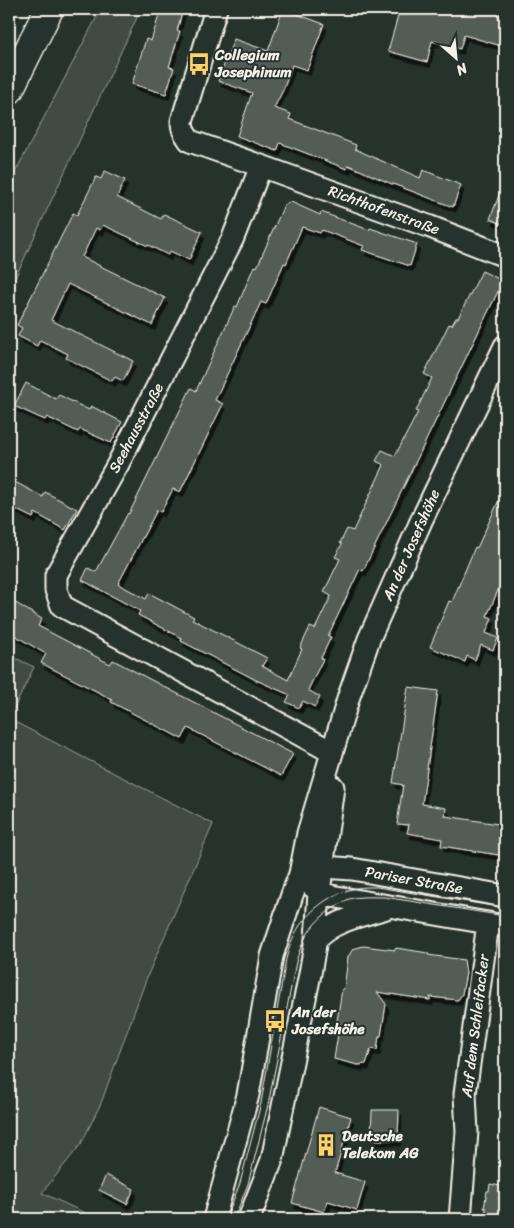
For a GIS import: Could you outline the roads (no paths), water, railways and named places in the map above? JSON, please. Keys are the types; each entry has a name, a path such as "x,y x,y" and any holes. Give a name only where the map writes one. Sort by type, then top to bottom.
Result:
{"highway":[{"path":"9,90 49,9"}],"street":[{"path":"216,9 182,121 184,133 190,141 261,166"},
{"name":"Richthofenstraße","path":"261,166 505,256"},
{"name":"Seehausstraße","path":"261,166 233,238 118,464 56,576 56,590 62,606 332,752"},
{"name":"An der Josefshöhe","path":"214,1219 248,1095 272,956 300,874 308,833 369,638 422,518 505,346"},
{"name":"An der Josefshöhe","path":"249,1219 272,1160 316,940 319,892 333,786 332,752"},
{"path":"319,892 300,874 323,867"},
{"name":"Pariser Straße","path":"323,867 352,869 505,896"},
{"name":"Pariser Straße","path":"319,892 391,907 497,924"},
{"name":"Pariser Straße","path":"316,940 324,931 345,920 391,907"},
{"name":"Auf dem Schleifacker","path":"460,1219 467,1132 465,1094 497,924"}],"tram line":[{"path":"226,1219 240,1183 261,1103 286,959 291,942 310,913 337,895 357,888 369,887 505,908"},
{"path":"234,1219 248,1184 268,1105 296,962 306,936 317,922 347,900 366,897 384,897 505,916"}],"place":[{"name":"Collegium Josephinum","path":"199,64"},
{"name":"An der Josefshöhe","path":"275,1021"},
{"name":"Deutsche Telekom AG","path":"326,1145"}]}
